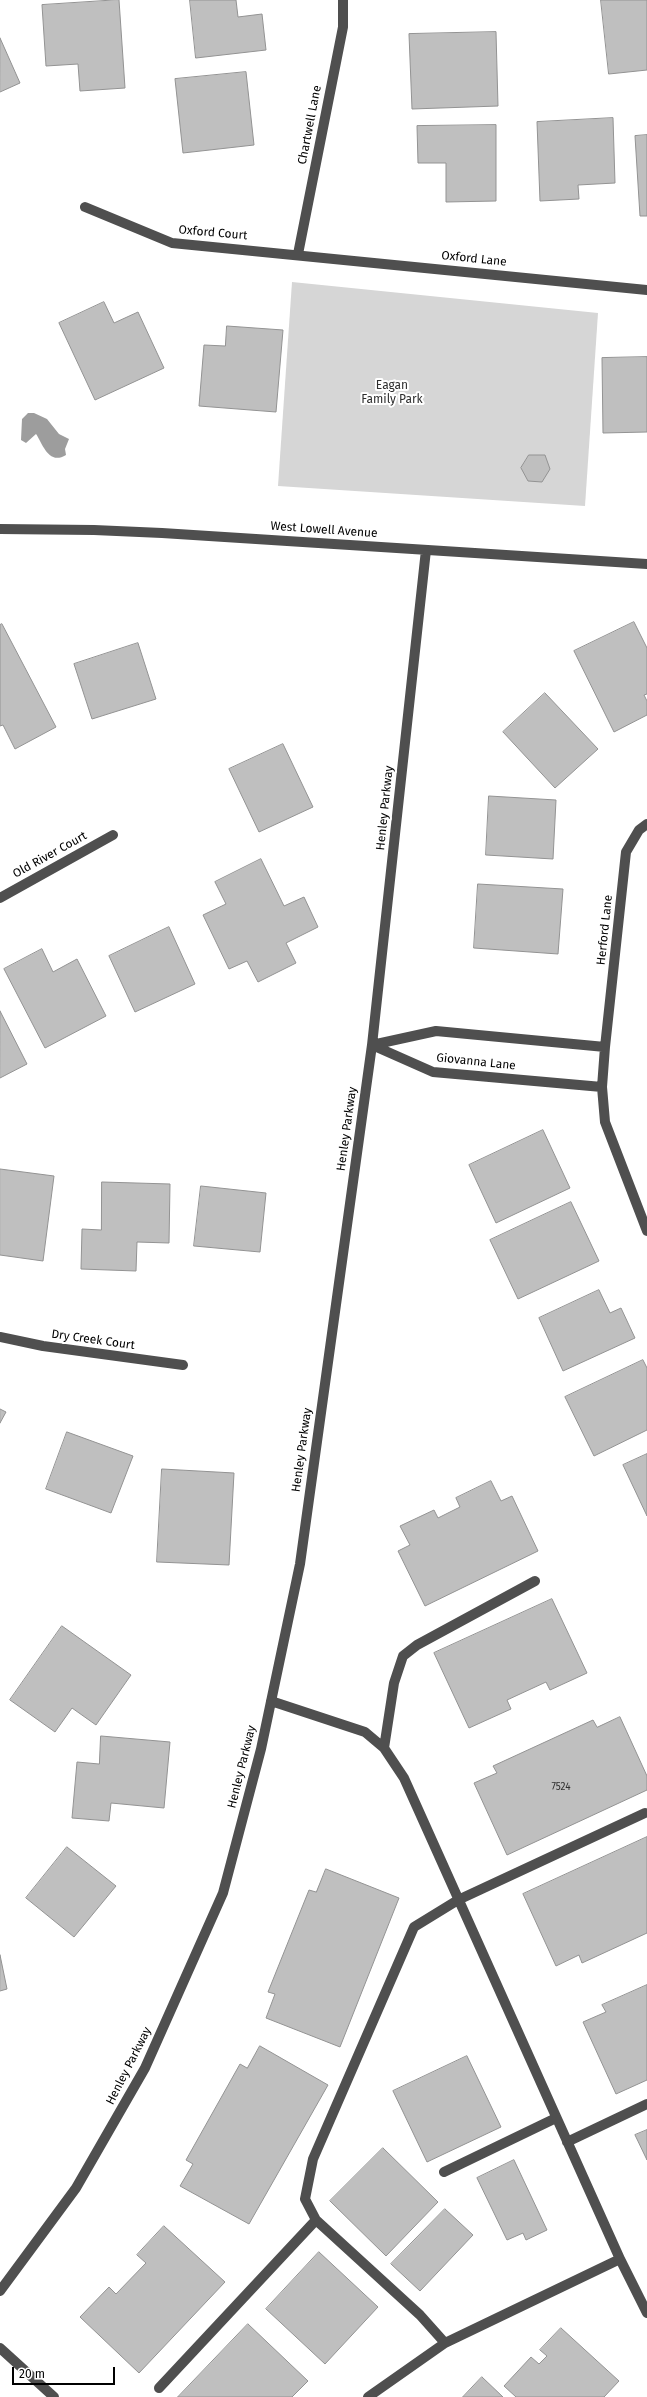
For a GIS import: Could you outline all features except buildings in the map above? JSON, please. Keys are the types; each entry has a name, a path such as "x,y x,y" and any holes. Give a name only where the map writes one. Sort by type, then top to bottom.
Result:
{"street":[{"name":"Chartwell Lane","path":"298,254 343,27 343,0"},
{"name":"Oxford Court","path":"85,207 172,243 298,254"},
{"name":"Oxford Lane","path":"298,254 647,290"},
{"name":"West Lowell Avenue","path":"0,529 102,530 647,564"},
{"name":"Henley Parkway","path":"0,2290 76,2188 145,2068 223,1893 261,1749 300,1564 372,1045 426,550"},
{"name":"Herford Lane","path":"647,824 639,830 626,852 602,1086 606,1122 647,1232"},
{"name":"Old River Court","path":"0,898 113,835"},
{"path":"372,1045 436,1031 605,1046"},
{"name":"Giovanna Lane","path":"372,1045 433,1072 602,1086"},
{"name":"Dry Creek Court","path":"0,1337 43,1346 183,1365"},
{"path":"384,1748 394,1683 402,1656 417,1645 535,1581"},
{"path":"271,1700 365,1732 384,1748 404,1778 620,2259 647,2313"},
{"path":"445,2342 420,2315 316,2220 305,2199 313,2159 414,1927 458,1900 645,1813"},
{"path":"567,2142 647,2104"},
{"path":"444,2172 556,2118"},
{"path":"159,2388 316,2220"},
{"path":"368,2397 445,2342 620,2259"},
{"path":"0,2348 54,2397"}],"green space":[{"name":"Eagan Family Park","path":"292,282 598,313 585,506 278,486"}],"shaded area":[{"path":"28,413 34,413 47,419 59,434 69,439 65,449 66,455 60,458 50,455 46,452 36,434 26,443 21,440 22,419"}]}
